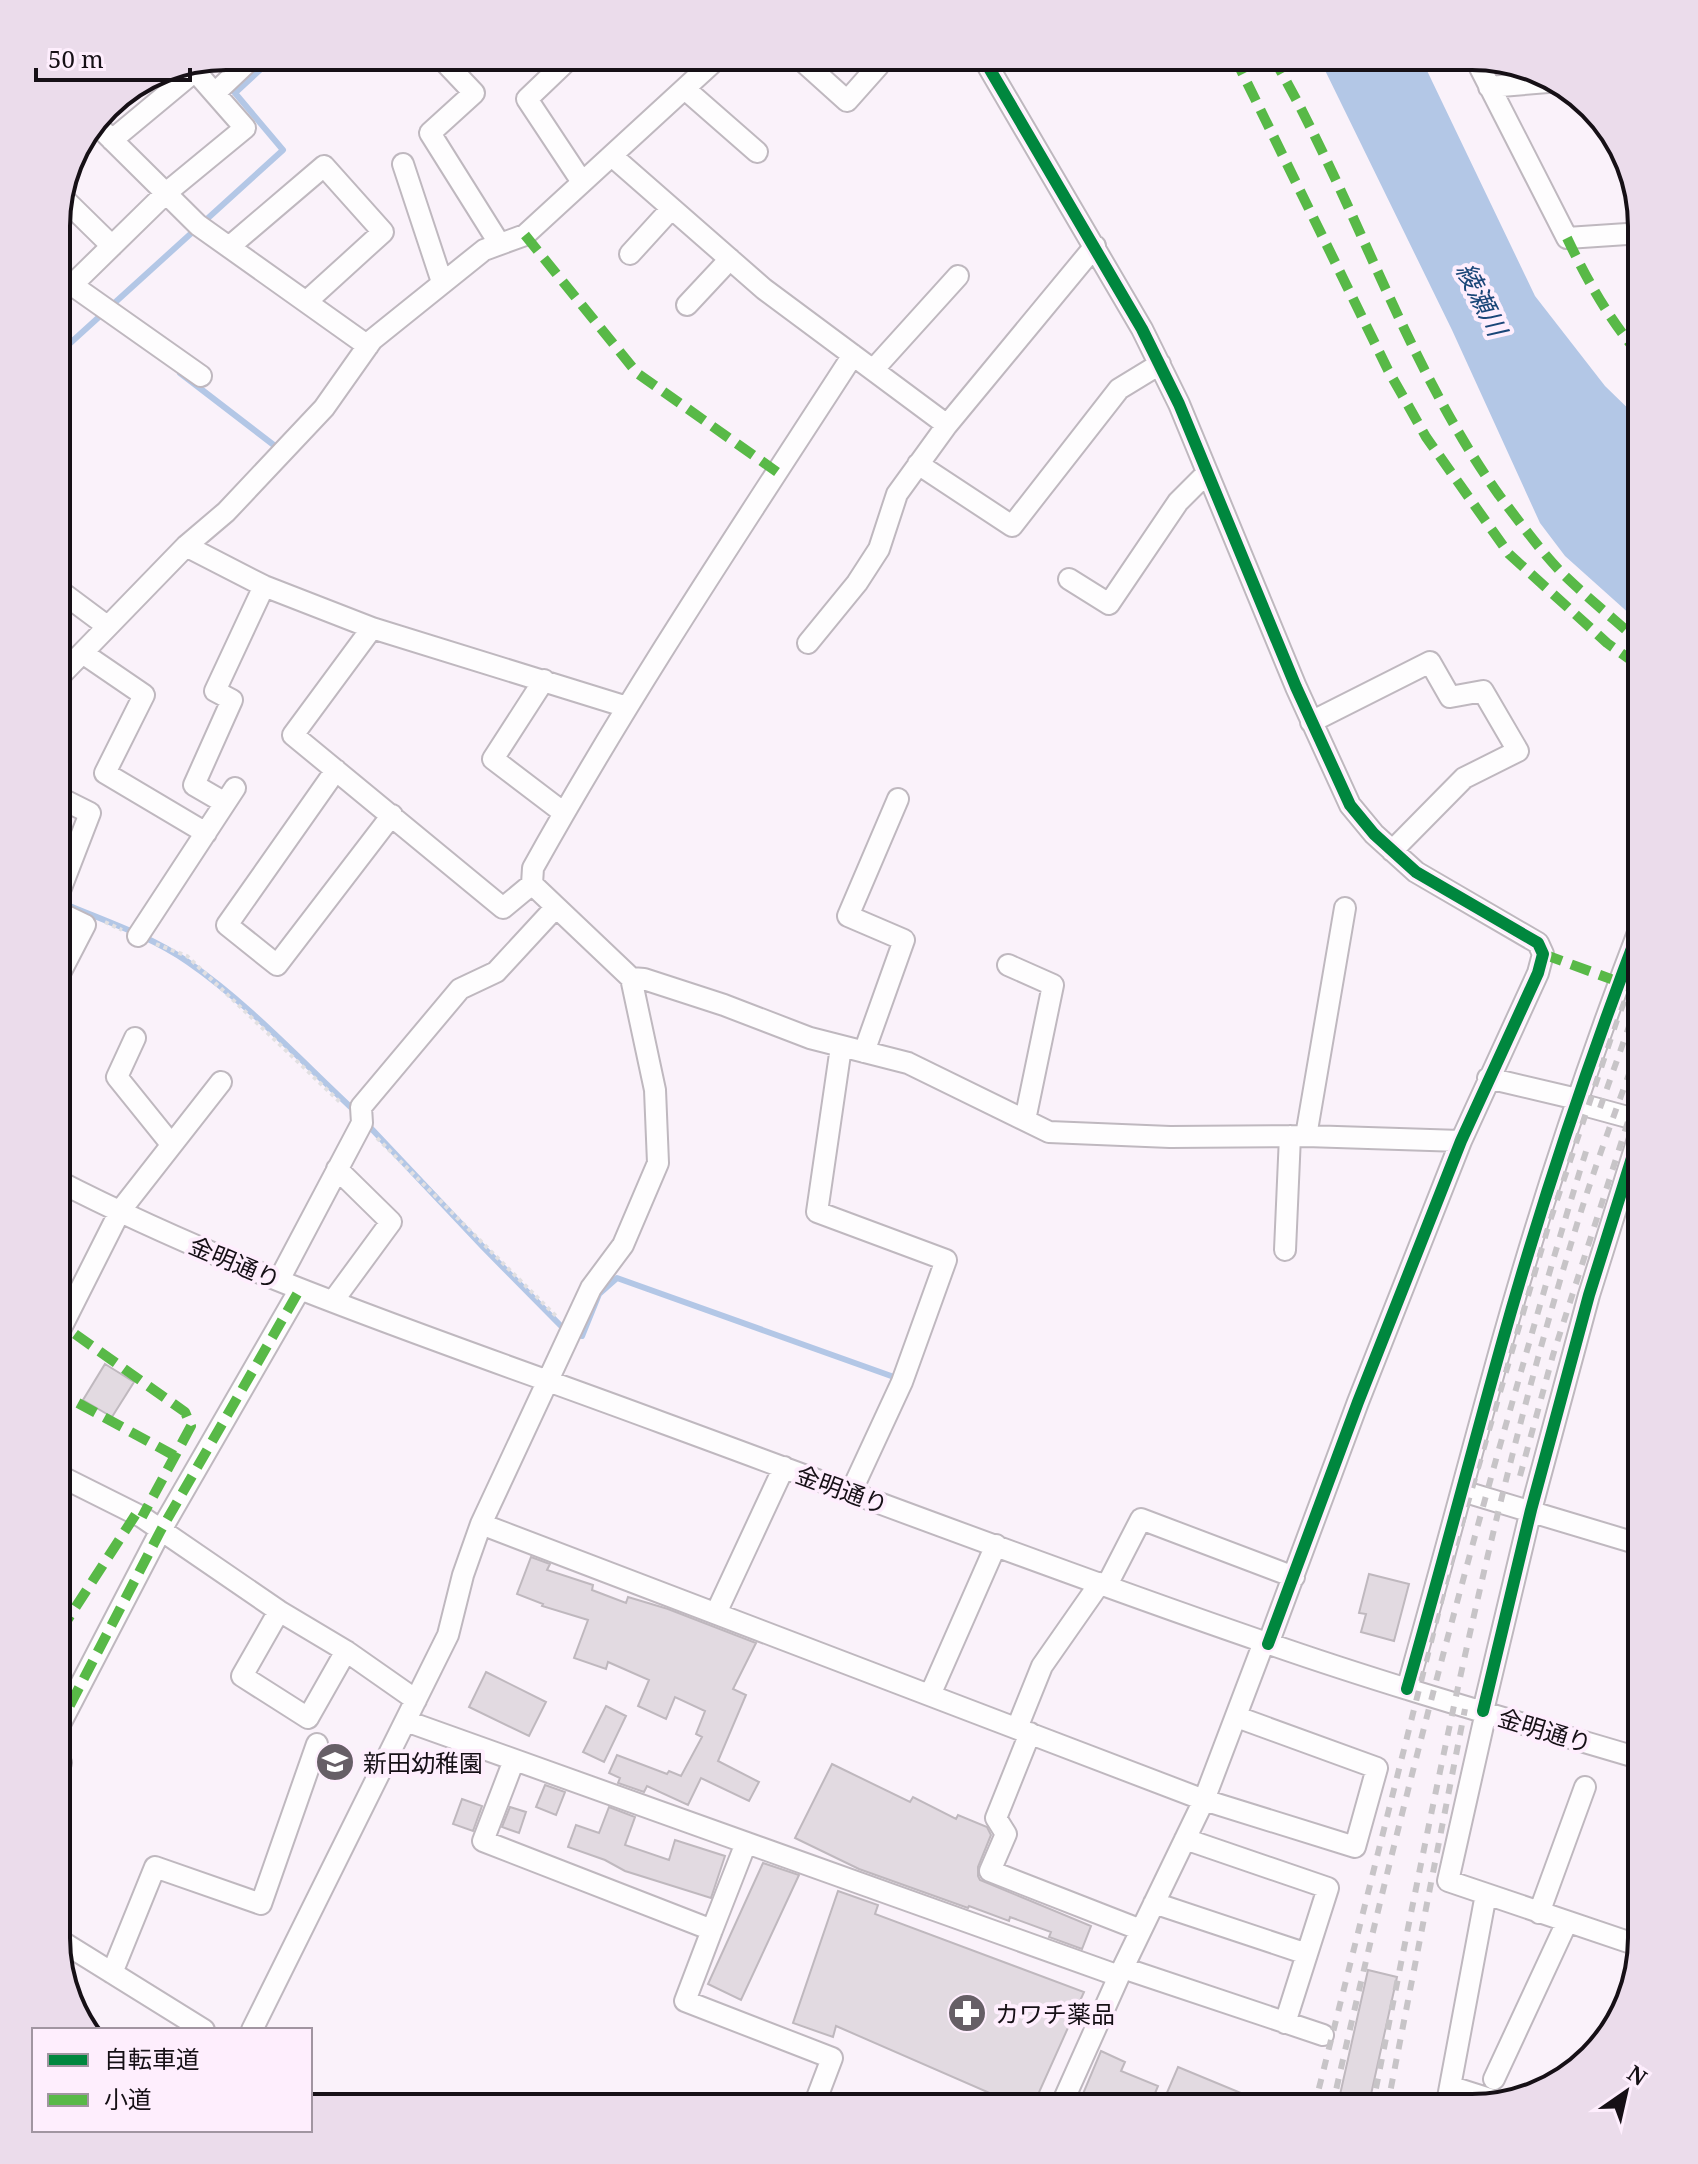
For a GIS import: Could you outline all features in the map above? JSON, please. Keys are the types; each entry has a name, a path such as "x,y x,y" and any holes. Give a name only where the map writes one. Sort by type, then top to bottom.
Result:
{"street":[{"path":"215,93 237,70"},
{"path":"456,70 474,93 430,133 499,243"},
{"path":"557,70 527,99 582,182"},
{"path":"70,667 186,546 226,512 324,408 368,346 484,250 525,235 705,70"},
{"path":"813,70 847,101 875,70"},
{"path":"990,70 1095,246 1160,364 1311,722 1350,805 1392,851 1435,885 1523,932 1538,943 1543,954 1538,973 1461,1141 1358,1402 1294,1577 1204,1800 1066,2094"},
{"path":"1481,70 1567,238 1628,234"},
{"path":"197,73 245,128 166,193 72,285 201,376"},
{"path":"112,140 192,74"},
{"path":"1489,87 1534,83"},
{"path":"685,89 757,152"},
{"path":"102,130 198,225 368,346"},
{"path":"612,156 730,259 947,425"},
{"path":"403,164 442,282"},
{"path":"229,247 324,166 383,232 306,302"},
{"path":"71,206 112,246"},
{"path":"630,254 671,209"},
{"path":"808,643 857,583 879,549 897,494 918,464 1095,246"},
{"path":"687,305 730,259"},
{"path":"873,370 958,276"},
{"path":"372,628 293,735 503,908 532,884 533,868 627,707 717,561 853,355"},
{"path":"918,464 1012,526 1119,389 1160,364"},
{"path":"1069,579 1109,604 1178,502 1207,473"},
{"path":"186,546 264,586 372,628 627,707"},
{"path":"138,936 230,795 194,785 232,700 215,691 264,586"},
{"path":"70,598 107,626"},
{"path":"84,654 144,695 105,773 206,833"},
{"path":"1311,722 1430,662 1450,697 1483,691 1518,751 1464,778 1392,851"},
{"path":"544,680 493,759 564,813"},
{"path":"336,770 227,925 277,965 392,815"},
{"path":"864,1052 904,940 848,916 898,799"},
{"path":"70,803 90,813 70,865"},
{"path":"253,2028 448,1635 463,1575 481,1524 591,1288 623,1245 658,1163 655,1090 631,978 532,884"},
{"path":"279,1280 362,1123 361,1107 460,989 496,972 556,907"},
{"path":"1285,1250 1298,1136 1345,908"},
{"path":"70,918 85,925 70,954"},
{"path":"1407,1689 1503,1341 1577,1101 1628,961"},
{"path":"1008,965 1053,985 1025,1120"},
{"path":"631,978 644,979 724,1005 780,1028 841,1047 908,1063 1049,1132 1461,1141"},
{"path":"135,1038 117,1077 171,1144"},
{"path":"841,1047 817,1212 946,1260 902,1382 851,1492"},
{"path":"1488,1078 1577,1101 1628,1118"},
{"path":"70,1310 120,1211 221,1082"},
{"path":"1628,1168 1589,1295 1531,1510 1448,1881 1628,1942"},
{"path":"333,1301 391,1222 337,1169"},
{"name":"金明通り","path":"70,1187 300,1289 996,1545 1266,1643 1628,1755"},
{"path":"70,1705 161,1530 300,1289"},
{"path":"716,1613 784,1467"},
{"path":"70,1481 161,1530 416,1700"},
{"path":"1462,1491 1628,1541"},
{"path":"1141,1930 990,1871 1006,1834 996,1818 1042,1666 1104,1584 1141,1519 1294,1577"},
{"path":"481,1524 1204,1800 1355,1847 1377,1768 1237,1717"},
{"path":"930,1695 996,1545"},
{"path":"279,1611 242,1676 308,1718 346,1651"},
{"path":"406,1721 746,1843 1121,1972 1323,2035"},
{"path":"112,1973 155,1867 261,1904 317,1744"},
{"path":"514,1760 483,1841 712,1930"},
{"path":"1539,1913 1585,1787"},
{"path":"1185,1839 1328,1888 1285,2023"},
{"path":"746,1843 685,2001 832,2058 818,2094"},
{"path":"1450,2094 1486,1894"},
{"path":"1154,1903 1307,1954"},
{"path":"1494,2079 1567,1922"},
{"path":"70,1947 201,2028"},
{"path":"1452,2087 1474,2094"}],"path":[{"path":"99,920 187,956 362,1123 571,1331"}],"water":[{"name":"綾瀬川","path":"1325,70 1427,70 1535,296 1605,386 1628,408 1628,612 1565,556 1540,523 1452,330"}],"building":[{"path":"105,1364 134,1382 112,1417 83,1400"},
{"path":"531,1557 550,1564 547,1570 593,1585 592,1590 626,1603 628,1597 668,1609 756,1643 733,1689 746,1695 718,1761 759,1782 749,1801 701,1778 688,1805 647,1786 644,1792 618,1783 620,1778 609,1773 617,1755 667,1774 669,1771 681,1776 702,1737 696,1734 705,1711 675,1697 666,1719 638,1706 649,1680 608,1662 606,1669 574,1658 588,1620 542,1606 517,1594"},
{"path":"1369,1574 1409,1584 1394,1641 1361,1632 1366,1614 1359,1613"},
{"path":"486,1672 546,1702 529,1736 469,1707"},
{"path":"606,1706 626,1716 604,1762 583,1752"},
{"path":"832,1764 910,1802 913,1797 956,1819 958,1815 987,1827 991,1835 978,1867 980,1880 1091,1926 1082,1949 1049,1937 1051,1932 1010,1917 1009,1921 968,1908 859,1869 795,1838"},
{"path":"545,1785 565,1792 556,1815 536,1807"},
{"path":"462,1799 482,1806 473,1831 453,1824"},
{"path":"510,1807 526,1812 519,1833 502,1827"},
{"path":"609,1807 635,1817 625,1845 669,1860 675,1840 725,1856 711,1898 625,1871 568,1847 576,1825 599,1833"},
{"path":"763,1863 799,1875 741,2000 708,1984"},
{"name":"カワチ薬品","path":"838,1891 878,1905 875,1914 1084,1992 1038,2094 992,2094 836,2026 833,2037 793,2023"},
{"path":"1368,1970 1397,1977 1371,2094 1340,2094"},
{"path":"1101,2051 1125,2062 1121,2071 1158,2086 1155,2094 1083,2094"},
{"path":"1178,2067 1241,2093 1241,2094 1166,2094"}],"waterway":[{"path":"70,343 283,150 235,93 260,70"},
{"path":"180,373 275,446"},
{"path":"70,906 173,952 211,978 357,1113"},
{"path":"367,1124 563,1328 582,1336 599,1294 617,1278 894,1377"}],"railway":[{"path":"1318,2094 1453,1554 1548,1227 1628,992"},
{"path":"1600,1108 1628,1029"},
{"path":"1375,2094 1462,1668 1514,1450 1582,1209 1628,1077"},
{"path":"1520,1476 1553,1355 1628,1122"},
{"path":"1335,2094 1390,1862 1453,1618 1589,1142"},
{"path":"1390,2094 1465,1709"}],"marked path":[{"path":"1241,70 1388,370 1426,437 1509,554 1607,643 1628,658"},
{"path":"1280,70 1329,166 1407,334 1465,443 1499,495 1547,557 1628,632"},
{"path":"525,235 637,373 777,472"},
{"path":"1567,238 1600,301 1628,340"},
{"path":"1543,954 1619,982"},
{"path":"70,1705 161,1530 300,1289"},
{"path":"75,1334 185,1412 191,1426 142,1517"},
{"path":"78,1403 175,1456"},
{"path":"70,1616 136,1514"}],"cycle path":[{"path":"990,70 1142,329 1179,404 1296,687 1350,805 1374,834 1416,872 1538,943 1543,954 1538,973 1461,1141 1358,1402 1268,1644"},
{"path":"1407,1689 1533,1236 1628,959"},
{"path":"1483,1711 1531,1510 1589,1295 1628,1171"}],"place":[{"name":"新田幼稚園","path":"335,1762"},
{"name":"カワチ薬品","path":"967,2013"}]}
